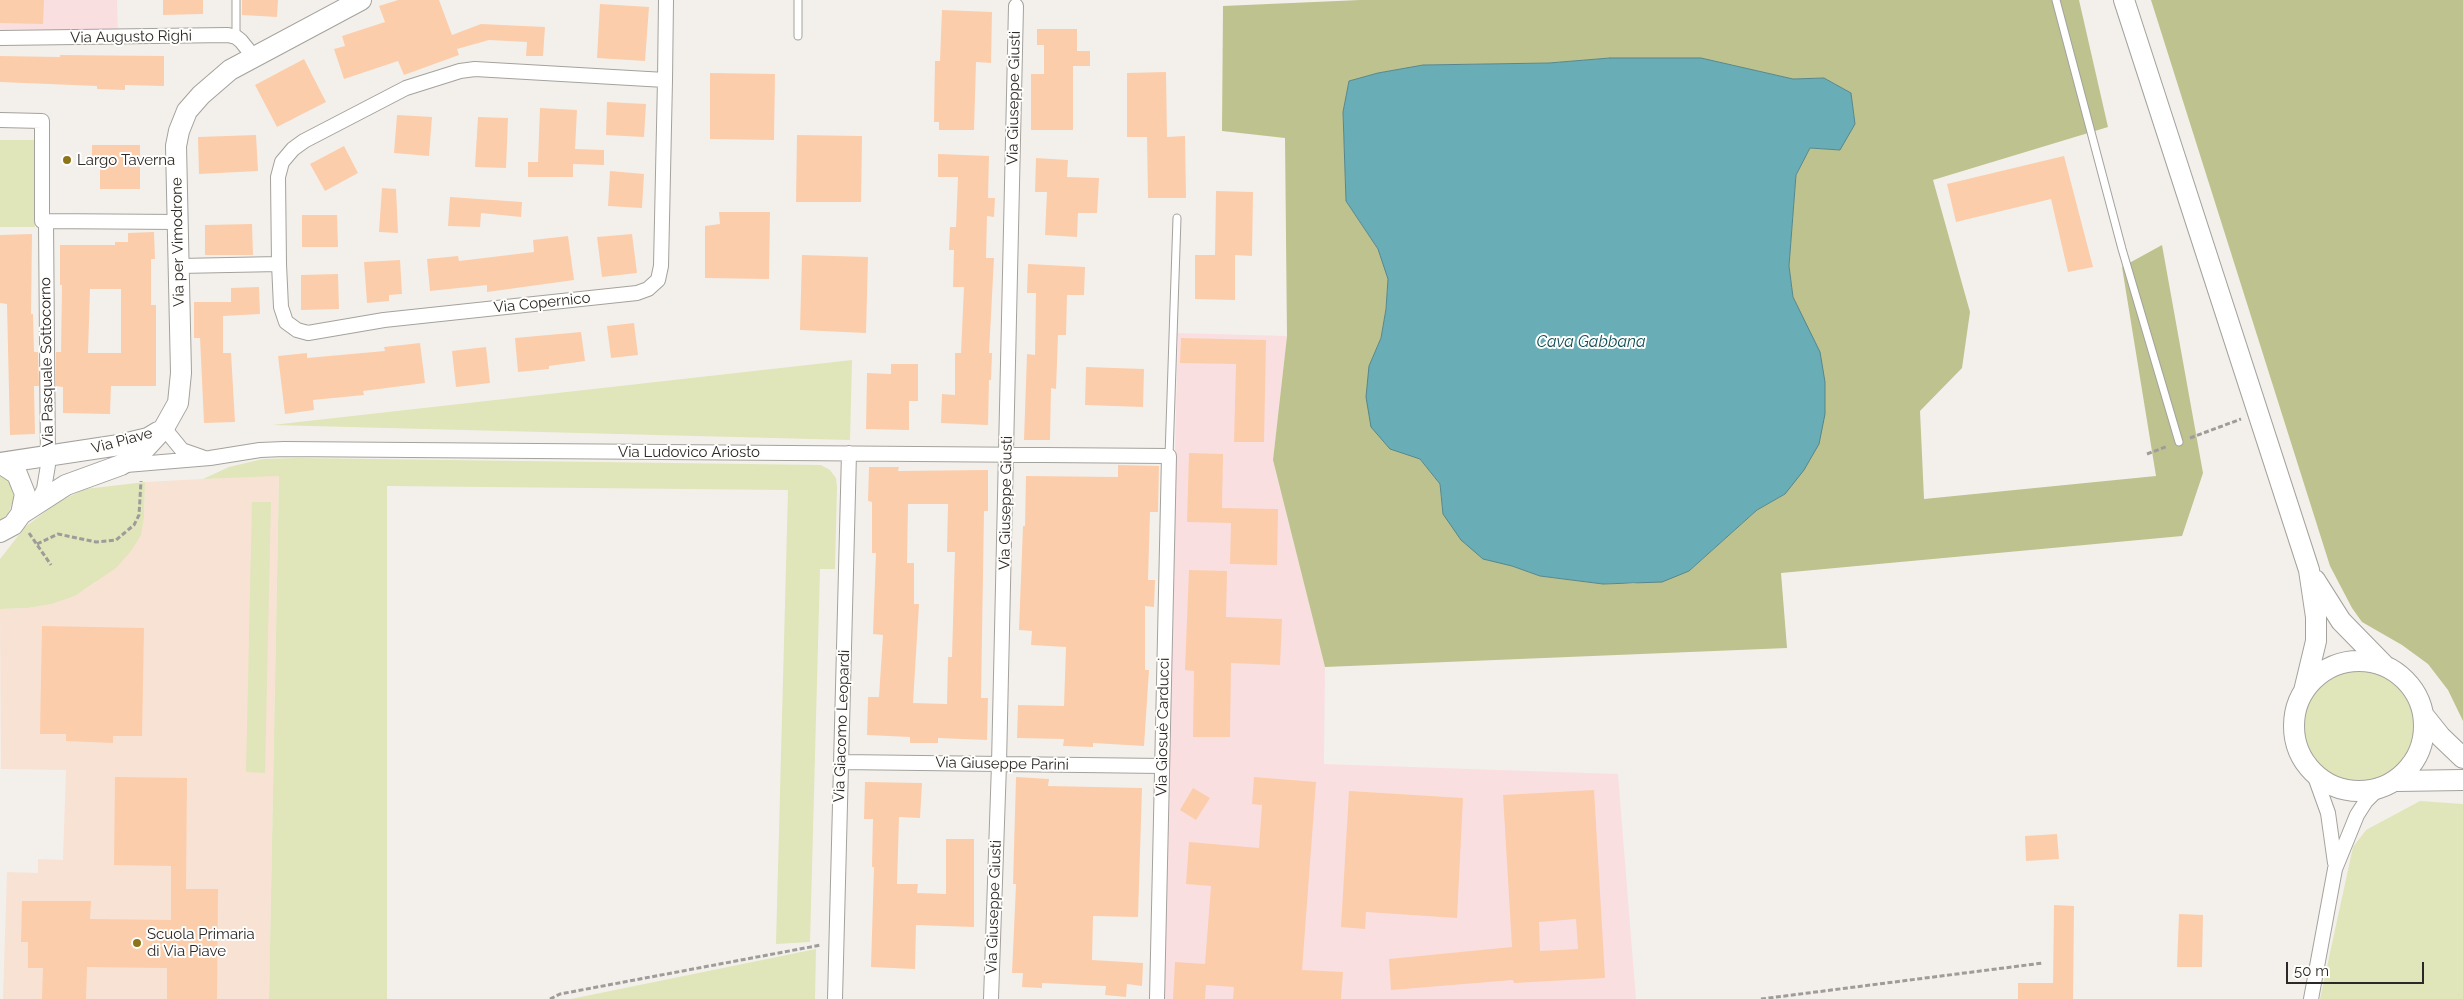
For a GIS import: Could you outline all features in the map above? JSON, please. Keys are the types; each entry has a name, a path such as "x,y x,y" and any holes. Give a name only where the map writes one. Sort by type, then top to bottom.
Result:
{"street":[{"name":"Via per Vimodrone","path":"164,428 173,414 180,393 176,146 184,118 196,100 214,82 253,56 361,0"},
{"name":"Via Copernico","path":"665,80 475,69 460,71 406,88 304,141 292,149 282,162 278,177 281,307 286,322 297,330 308,333 384,320 637,293 648,289 658,280 660,266 665,80 666,0"},
{"path":"2124,0 2309,570 2316,617 2316,641 2304,691 2296,707 2294,725 2296,743 2303,760 2314,774 2328,784 2344,790 2360,792 2377,790 2397,780 2410,768 2420,753 2425,735 2425,717 2418,696 2405,679 2384,665 2340,620 2309,570"},
{"name":"Via Giuseppe Giusti","path":"991,999 1007,454 1016,6"},
{"name":"Via Augusto Righi","path":"0,38 236,37"},
{"path":"236,37 253,56"},
{"path":"0,120 42,121 42,221 178,222"},
{"name":"Via Pasquale Sottocorno","path":"38,501 44,489 48,457 46,221"},
{"path":"179,266 279,264"},
{"name":"Via Ludovico Ariosto","path":"164,428 182,450 210,458"},
{"name":"Via Piave","path":"11,528 38,501 164,428"},
{"name":"Via Ludovico Ariosto","path":"120,455 210,458 260,450 284,449 1169,456"},
{"name":"Via Giacomo Leopardi","path":"835,999 849,453"},
{"name":"Via Piave","path":"0,463 48,457 120,455"},
{"name":"Via Giosuè Carducci","path":"1156,999 1169,456"},
{"name":"Via Piave","path":"0,463 17,474 24,487 25,501 11,528"},
{"path":"2304,691 2319,674 2340,664 2362,661 2384,665"},
{"path":"2425,717 2441,737 2463,758"},
{"name":"Via Giuseppe Parini","path":"841,762 1162,766"},
{"path":"2314,774 2328,813 2335,870"},
{"path":"2397,780 2463,780"},
{"path":"2311,999 2335,870 2357,815 2362,806 2377,790"}],"lane":[{"path":"236,0 236,37"},
{"path":"798,0 798,36"},
{"path":"2056,0 2122,249 2179,442"},
{"path":"1169,456 1176,218"}],"path":[{"path":"2147,454 2258,413"},
{"path":"37,544 58,534 96,542 116,540 134,526 138,515 141,481"},
{"path":"11,528 37,544 51,565"},
{"path":"550,999 560,994 818,944 836,950"},
{"path":"1761,999 2043,963"}],"shaded area":[{"path":"0,0 117,0 118,37 0,38"},
{"path":"1178,333 1287,336 1273,460 1325,667 1324,764 1618,774 1636,999 1161,999"},
{"path":"279,475 269,999 3,999 7,872 38,873 38,859 63,860 66,770 1,769 0,609 28,608 52,604 75,596 95,583 144,517 145,482"}],"green space":[{"path":"1360,0 2079,0 2108,127 1933,180 1970,312 1962,368 1920,411 1924,499 2156,476 2122,267 2162,245 2203,473 2182,536 1781,573 1787,648 1325,667 1273,460 1287,336 1285,138 1222,131 1223,6","holes":["1610,58 1701,58 1793,79 1824,78 1851,93 1855,124 1839,150 1810,148 1796,175 1789,266 1793,297 1805,325 1785,494 1757,510 1689,571 1633,584 1603,584 1540,576 1512,566 1443,514 1440,484 1420,459 1390,449 1369,366 1381,338 1386,309 1388,279 1378,249 1346,201 1343,112 1349,81 1378,73 1423,65 1549,63"]},
{"path":"2151,0 2463,0 2463,721 2448,690 2428,664 2402,645 2362,622 2352,608 2330,566"},
{"path":"0,140 36,140 35,227 0,227"},
{"path":"852,360 850,440 272,425"},
{"path":"263,459 821,465 830,470 836,478 837,487 835,569 820,569 810,942 776,944 788,490 387,486 387,999 269,999 279,476 203,479 229,467"},
{"path":"0,474 10,482 14,498 8,514 0,520"},
{"path":"145,482 144,517 141,535 131,551 116,568 75,596 52,604 28,608 0,609 0,559 25,527 58,502 85,489"},
{"path":"252,502 271,502 265,773 246,772"},
{"path":"2359,671 2380,675 2398,687 2410,705 2414,726 2410,747 2398,765 2380,777 2359,781 2338,777 2320,765 2308,747 2304,726 2308,705 2320,687 2338,675"},
{"path":"2420,801 2463,804 2463,999 2320,999 2353,847 2366,830"},
{"path":"816,949 815,999 571,999"}],"water":[{"name":"Cava Gabbana","path":"1610,58 1701,58 1793,79 1824,78 1851,93 1855,124 1840,150 1810,148 1796,175 1789,266 1793,297 1820,352 1825,382 1825,414 1819,444 1804,470 1785,494 1757,510 1689,571 1662,582 1603,584 1540,576 1512,566 1483,559 1461,540 1443,514 1440,484 1420,459 1390,449 1371,427 1366,397 1369,366 1381,338 1386,309 1388,279 1378,249 1346,201 1343,112 1349,81 1378,73 1423,65 1549,63"}],"building":[{"path":"0,0 44,0 43,24 0,23"},
{"path":"163,0 203,0 203,14 163,15"},
{"path":"242,0 278,0 277,17 242,15"},
{"path":"398,0 439,0 452,35 481,24 545,27 543,56 526,56 527,42 489,40 457,49 459,55 404,75 398,61 344,79 334,49 345,46 342,36 385,22 379,6"},
{"path":"600,4 649,7 645,61 597,58"},
{"path":"942,10 992,12 991,63 976,62 974,130 939,130 939,122 934,122 935,61 940,61"},
{"path":"1037,29 1077,29 1077,51 1090,51 1090,66 1073,66 1073,130 1031,130 1031,74 1044,74 1044,45 1037,45"},
{"path":"60,55 164,56 164,86 125,85 125,90 97,89 97,86 0,82 0,56 60,57"},
{"path":"304,59 326,102 277,127 255,85"},
{"path":"1166,72 1167,137 1185,136 1186,198 1148,198 1147,137 1127,137 1127,73"},
{"path":"710,73 775,74 774,140 710,139"},
{"path":"607,102 646,104 644,137 606,135"},
{"path":"540,108 577,110 575,149 604,150 604,165 573,164 573,177 528,177 528,162 538,162"},
{"path":"397,115 432,117 429,156 394,153"},
{"path":"478,117 508,118 506,168 475,167"},
{"path":"256,135 258,171 199,174 198,137"},
{"path":"797,135 862,136 861,202 796,202"},
{"path":"92,145 140,145 140,189 100,189 100,163 92,163"},
{"path":"344,146 358,173 325,191 310,164"},
{"path":"938,154 989,156 988,198 995,198 994,217 987,216 986,258 994,258 989,353 992,353 988,425 941,423 942,394 955,395 955,353 961,353 964,287 953,287 954,250 949,250 950,227 956,227 958,177 938,177"},
{"path":"2064,156 2093,267 2068,272 2051,199 1956,222 1947,184"},
{"path":"1036,158 1068,160 1067,177 1099,178 1097,213 1078,213 1077,237 1045,235 1047,192 1035,192"},
{"path":"610,171 644,174 642,208 608,206"},
{"path":"382,188 396,189 398,233 379,232"},
{"path":"1216,191 1253,192 1252,256 1235,255 1235,300 1195,299 1195,255 1215,255"},
{"path":"450,197 522,202 521,217 481,213 480,227 448,226"},
{"path":"719,212 770,212 769,279 705,278 705,226 720,224"},
{"path":"302,215 337,215 338,247 302,247"},
{"path":"252,224 253,255 205,255 205,225"},
{"path":"154,232 155,259 151,259 151,305 156,305 156,386 111,386 110,414 63,413 63,387 56,386 56,352 61,352 62,285 60,285 60,245 115,245 115,242 128,242 128,233","holes":["90,289 121,289 121,353 88,353"]},
{"path":"32,234 31,314 33,314 34,352 38,352 39,386 34,386 35,434 10,435 7,304 0,303 0,235"},
{"path":"632,234 637,273 602,277 597,237"},
{"path":"568,236 574,280 487,292 487,285 430,291 427,259 458,256 459,261 534,252 533,240"},
{"path":"802,255 868,257 866,333 800,330"},
{"path":"400,260 402,294 389,295 389,301 367,303 364,262"},
{"path":"1028,264 1085,267 1084,295 1067,295 1066,335 1058,335 1056,389 1051,388 1050,440 1024,440 1027,354 1035,355 1036,293 1027,293"},
{"path":"338,274 339,309 301,310 301,275"},
{"path":"259,287 260,314 223,316 223,353 231,353 235,422 204,423 200,338 194,338 194,302 231,302 231,288"},
{"path":"634,323 638,355 611,358 607,326"},
{"path":"581,332 585,361 549,366 549,369 518,372 515,338"},
{"path":"1181,338 1266,340 1264,442 1234,442 1236,364 1180,363"},
{"path":"420,343 425,383 363,391 364,395 313,400 314,410 285,414 278,356 307,353 307,358 385,351 384,347"},
{"path":"486,347 490,383 456,387 452,351"},
{"path":"891,364 918,364 918,401 909,401 909,430 866,429 867,373 891,374"},
{"path":"1086,367 1144,369 1143,407 1085,405"},
{"path":"1189,453 1223,454 1222,508 1278,509 1277,565 1230,564 1231,523 1187,522"},
{"path":"1118,465 1159,466 1158,512 1150,512 1148,580 1155,580 1154,607 1145,606 1145,670 1149,670 1144,746 1093,743 1093,747 1063,746 1064,739 1017,738 1018,705 1064,706 1066,647 1031,645 1032,631 1019,630 1026,476 1118,477"},
{"path":"869,467 899,467 898,471 988,470 988,511 984,511 981,698 988,698 987,740 938,738 938,743 910,743 910,737 867,735 868,697 879,697 883,635 873,634 876,553 872,553 872,502 868,501","holes":["908,504 948,504 947,552 955,552 952,657 948,657 947,704 913,703 919,604 914,604 914,563 907,563"]},
{"path":"1189,570 1227,571 1226,617 1282,619 1280,665 1231,663 1230,737 1193,737 1194,671 1185,670"},
{"path":"42,626 144,628 142,736 113,736 113,743 66,741 66,734 40,734"},
{"path":"115,777 187,778 186,889 218,889 217,999 167,999 167,968 87,967 86,999 42,999 43,968 28,968 28,942 21,942 22,901 91,901 90,919 171,920 171,866 114,865"},
{"path":"1016,777 1049,779 1048,786 1142,788 1138,917 1093,916 1092,960 1143,963 1142,986 1127,984 1126,997 1105,995 1106,986 1042,983 1042,988 1022,987 1023,973 1012,973 1016,884 1013,884"},
{"path":"1254,777 1316,782 1302,970 1343,972 1341,999 1233,999 1234,987 1206,985 1205,999 1173,999 1175,962 1205,964 1211,886 1186,884 1189,842 1259,848 1262,805 1252,804"},
{"path":"865,782 922,783 920,818 899,817 897,884 918,884 917,893 946,894 946,839 974,839 974,927 916,925 915,969 871,967 874,867 872,867 873,819 864,819"},
{"path":"1193,788 1210,798 1196,820 1180,810"},
{"path":"1594,790 1605,978 1514,983 1513,980 1391,990 1389,959 1512,947 1503,795","holes":["1576,919 1578,949 1540,951 1539,922"]},
{"path":"1349,791 1463,798 1457,918 1366,912 1365,929 1341,927"},
{"path":"2057,834 2059,859 2026,861 2025,836"},
{"path":"2054,905 2074,906 2073,999 2018,999 2018,983 2053,983"},
{"path":"2179,914 2203,915 2202,967 2177,967"}],"place":[{"name":"Largo Taverna","path":"67,160"},
{"name":"Scuola Primaria di Via Piave","path":"137,943"}]}
